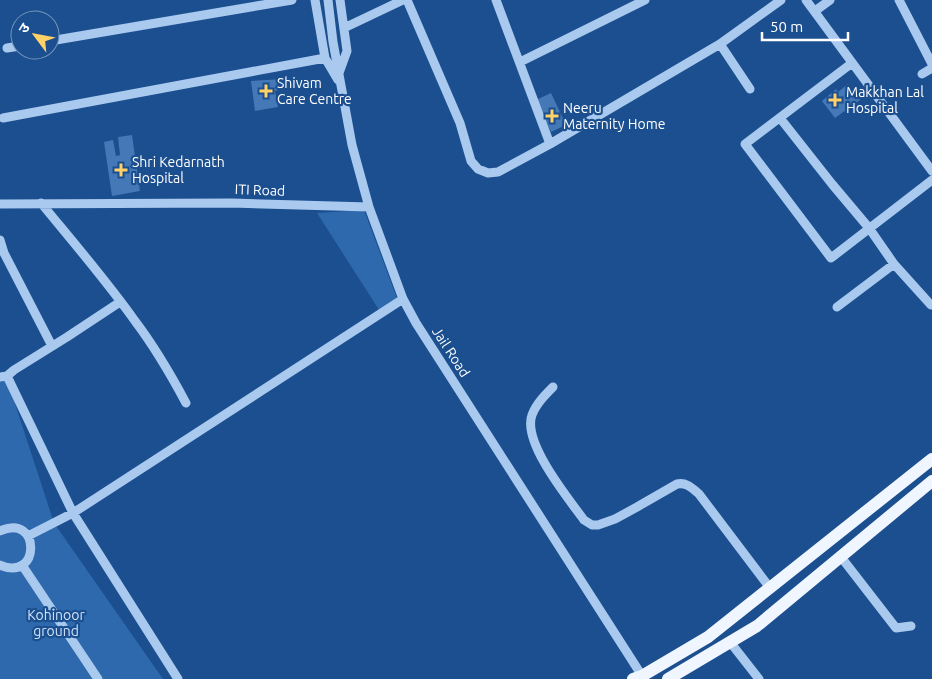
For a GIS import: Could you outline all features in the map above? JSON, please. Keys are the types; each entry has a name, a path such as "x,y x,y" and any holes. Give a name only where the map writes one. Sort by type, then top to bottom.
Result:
{"main road":[{"path":"640,678 708,637 932,459"},
{"path":"668,679 757,626 932,481"}],"street":[{"path":"60,39 292,0"},
{"path":"316,0 325,58 341,85"},
{"name":"Jail Road","path":"328,0 333,42 352,145 370,208 403,299 416,323 640,678"},
{"path":"339,73 347,51 340,0"},
{"path":"344,28 405,0 460,124 471,162 478,169 488,173 498,172 550,144 720,44 781,0"},
{"path":"496,0 550,144"},
{"path":"520,62 645,0"},
{"path":"806,0 932,171"},
{"path":"815,10 830,0"},
{"path":"900,0 932,64"},
{"path":"720,44 750,90"},
{"path":"3,118 325,58"},
{"path":"852,63 745,144 830,258 932,180"},
{"path":"922,74 932,68"},
{"path":"780,118 869,228 894,264 932,304"},
{"name":"ITI Road","path":"0,204 232,203 370,208"},
{"path":"41,204 136,322 170,374 186,403"},
{"path":"0,240 4,253 52,346"},
{"path":"837,307 894,264"},
{"path":"28,536 73,513 403,299"},
{"path":"120,302 3,377 73,513 178,679"},
{"path":"553,387 537,405 531,416 532,437 549,472 584,520 592,525 598,525 615,519 682,483 690,486 699,494 770,588"},
{"path":"0,531 7,528 23,531 28,536 31,544 28,560 22,565 15,568 6,568 0,565"},
{"path":"841,557 896,628 911,626"},
{"path":"22,565 98,679"},
{"path":"730,642 759,679"}],"green space":[{"path":"364,210 398,301 381,313 317,213"},
{"name":"Kohinoor ground","path":"6,376 54,523 163,679 0,679 0,378"}],"building":[{"path":"283,79 286,88 275,91 278,107 255,111 251,81"},
{"path":"848,84 860,100 835,118 822,101 836,89 838,92"},
{"path":"551,93 566,125 551,132 536,100"},
{"path":"132,135 140,191 112,196 104,142 113,140 116,156 120,155 118,137"}],"place":[{"name":"Shivam Care Centre","path":"266,91"},
{"name":"Makkhan Lal Hospital","path":"835,100"},
{"name":"Neeru Maternity Home","path":"552,116"},
{"name":"Shri Kedarnath Hospital","path":"121,170"}]}
